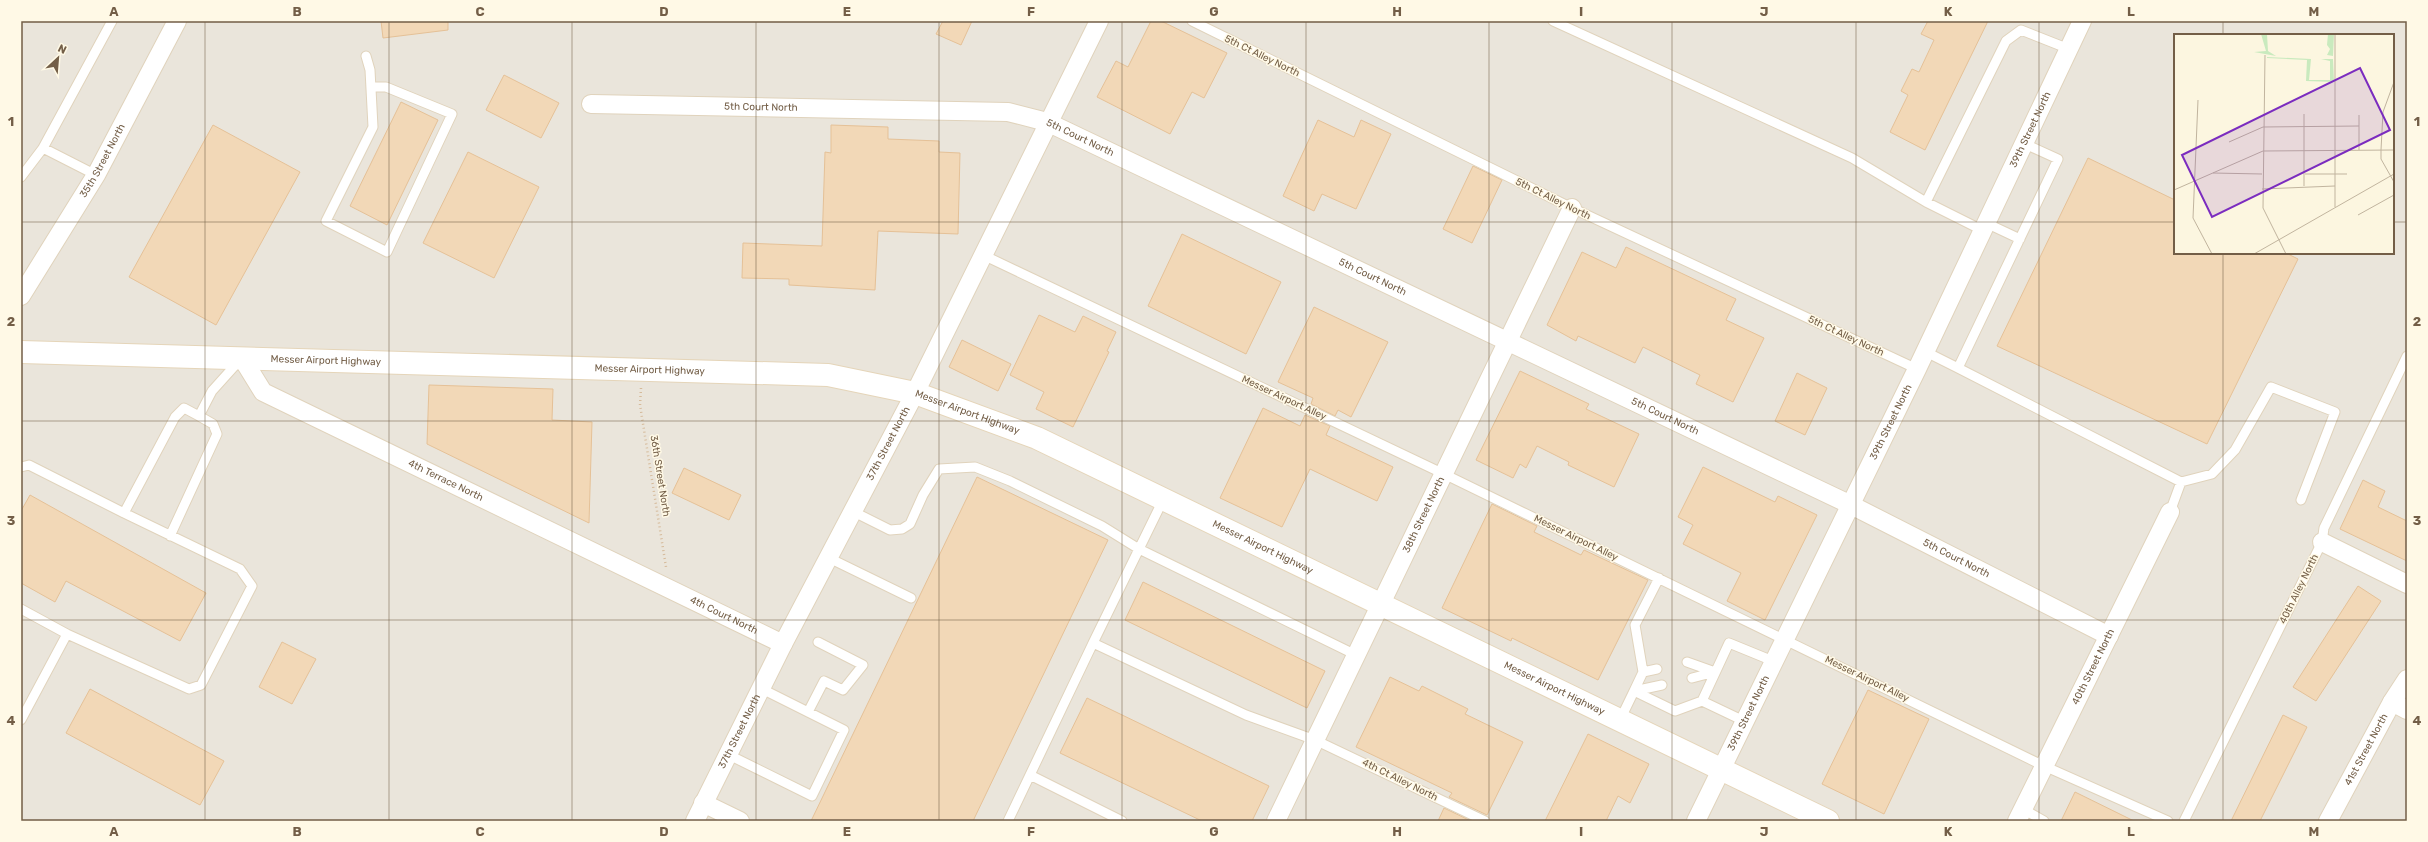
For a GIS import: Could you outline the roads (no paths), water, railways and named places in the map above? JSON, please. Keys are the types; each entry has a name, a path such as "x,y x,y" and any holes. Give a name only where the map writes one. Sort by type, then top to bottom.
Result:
{"main road":[{"name":"Messer Airport Highway","path":"21,352 828,375 914,393 1037,438 1828,821"}],"street":[{"name":"35th Street North","path":"21,296 96,175 177,21"},
{"name":"37th Street North","path":"695,821 760,688 854,512 914,393 1098,21"},
{"name":"39th Street North","path":"1696,821 1784,638 1926,352 1984,226 2025,144 2082,21"},
{"name":"5th Court North","path":"591,104 1008,112 1047,122 1508,340 1851,505 2108,636"},
{"name":"38th Street North","path":"1276,821 1572,208"},
{"name":"4th Terrace North","path":"242,358 263,392 665,586"},
{"name":"40th Street North","path":"2020,815 2170,512"},
{"path":"2322,542 2407,584"},
{"name":"4th Court North","path":"665,586 783,644"},
{"name":"41st Street North","path":"2328,821 2400,706 2407,679"},
{"path":"703,803 740,821"}],"lane":[{"path":"21,178 43,148 112,21"},
{"name":"5th Ct Alley North","path":"1192,21 1572,208 1917,369"},
{"path":"1553,21 1852,158 1926,202 2020,239"},
{"path":"1926,202 2006,41 2021,30 2069,49"},
{"path":"366,56 371,87 373,127 326,221 387,252 452,114 386,87 371,87"},
{"path":"1958,368 2058,159 2025,144"},
{"path":"43,148 96,175"},
{"name":"Messer Airport Alley","path":"983,255 1444,474 1784,638 2044,766 2168,821"},
{"path":"1926,352 2181,482 2212,474 2236,450 2271,387 2336,412 2301,500"},
{"name":"40th Alley North","path":"2184,821 2322,542 2324,528 2407,356"},
{"path":"199,416 212,391 242,358"},
{"path":"124,513 175,417 184,408 213,424 217,434 170,536"},
{"path":"21,467 29,465 240,570 252,586 201,685 189,689 67,634 21,609"},
{"path":"854,512 890,530 902,529 910,524 923,495 939,468 975,467 1010,481 1102,526 1139,549 1356,655"},
{"path":"2170,512 2181,482"},
{"path":"1008,821 1163,500"},
{"path":"829,558 911,598"},
{"path":"1620,720 1643,672 1635,625 1659,578"},
{"path":"21,720 67,634"},
{"path":"808,712 824,681 844,690 863,665 818,642"},
{"name":"4th Ct Alley North","path":"1093,643 1246,716 1315,740 1485,821"},
{"path":"1634,691 1675,711 1702,701 1729,643 1773,661"},
{"path":"1687,662 1715,672"},
{"path":"1643,672 1657,669"},
{"path":"1692,678 1715,672"},
{"path":"1634,691 1662,686"},
{"path":"727,754 812,796 844,730 760,688"},
{"path":"1702,701 1744,721"},
{"path":"1030,775 1122,821"},
{"path":"2020,815 2044,821"}]}
